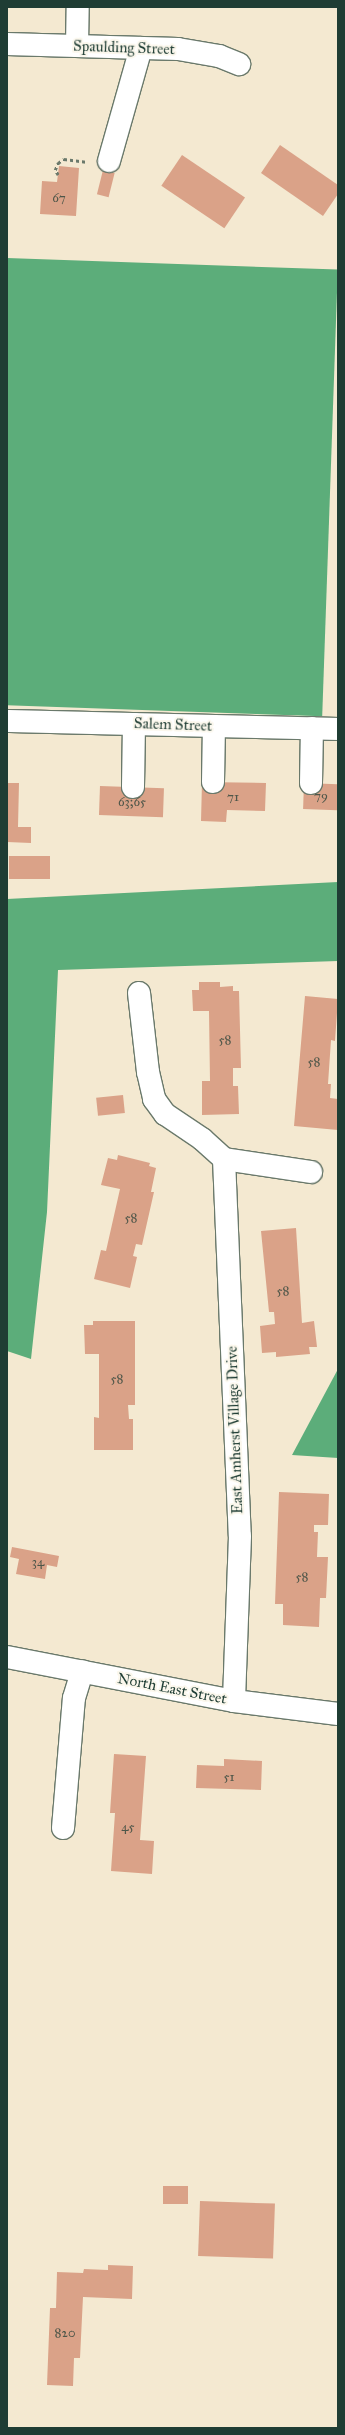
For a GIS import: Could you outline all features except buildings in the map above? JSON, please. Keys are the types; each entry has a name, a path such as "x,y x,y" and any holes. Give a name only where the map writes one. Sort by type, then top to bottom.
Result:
{"street":[{"path":"77,46 78,7"},
{"name":"Spaulding Street","path":"7,44 141,48 198,52 239,64"},
{"path":"110,161 141,48"},
{"name":"Salem Street","path":"7,721 338,729"},
{"path":"132,787 134,724"},
{"path":"213,782 214,726"},
{"path":"311,783 312,728"},
{"path":"139,993 148,1072 154,1098 164,1114 202,1139 224,1159 311,1172"},
{"name":"East Amherst Village Drive","path":"224,1159 240,1536 234,1701"},
{"name":"North East Street","path":"7,1657 234,1701 338,1714"},
{"path":"63,1828 74,1698 82,1671"}],"path":[{"path":"58,175 55,170 58,163 64,159 102,165 110,161"}],"green space":[{"path":"7,258 338,270 322,716 7,705"},
{"path":"338,882 338,961 58,970 47,1212 31,1359 7,1351 7,899"},
{"path":"338,1369 338,1458 292,1455"}]}
